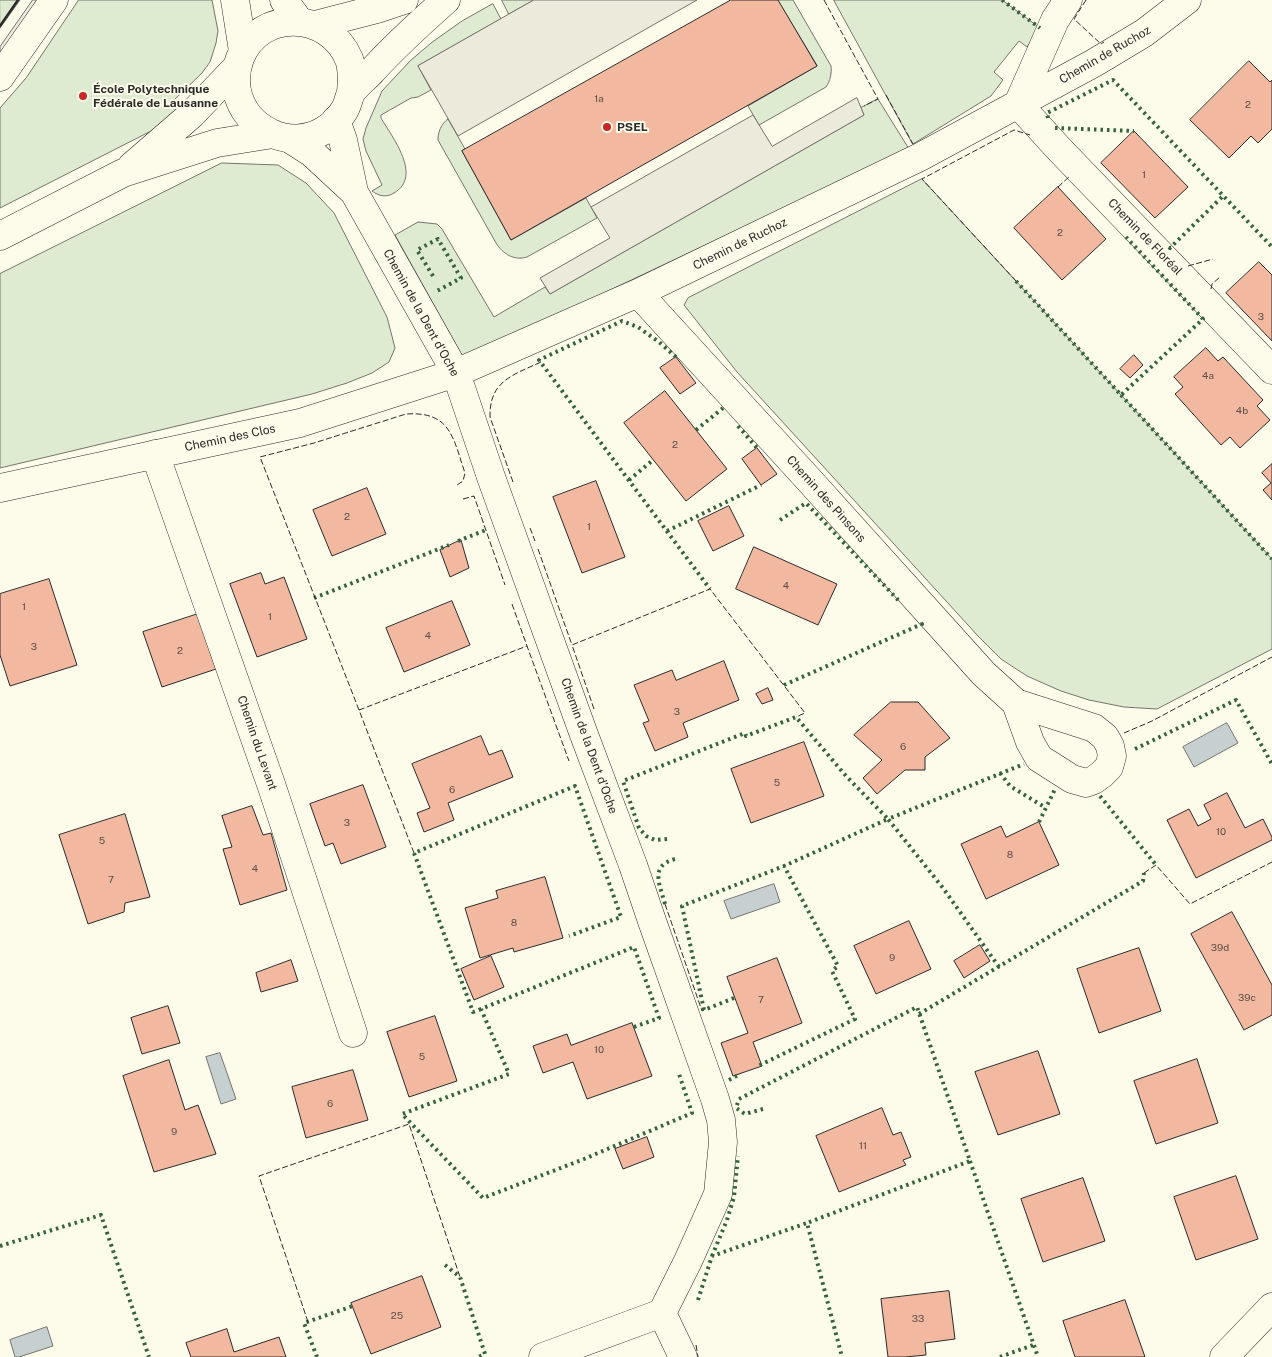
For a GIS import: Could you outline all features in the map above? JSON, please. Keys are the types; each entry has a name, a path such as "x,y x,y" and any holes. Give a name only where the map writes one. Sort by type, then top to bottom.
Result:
{"street":[{"path":"0,78 54,0"},
{"path":"235,0 240,59 236,83 239,100 247,114 258,126 281,136"},
{"path":"123,173 191,115 240,59 253,38 266,28 300,15 377,9 404,0"},
{"path":"351,93 397,44 446,0"},
{"path":"1018,104 1055,20 1068,0"},
{"name":"Chemin de Ruchoz","path":"456,373 638,293 920,157 1094,63 1144,33 1187,0"},
{"path":"0,236 123,173 217,144 281,136 307,137 323,131 346,108 351,93 353,76 349,60 336,39 330,33 300,15"},
{"name":"Chemin de Floréal","path":"1018,104 1272,370"},
{"name":"Chemin de la Dent d'Oche","path":"336,120 343,140 354,192 456,373 579,723 634,866 721,1120 723,1142 718,1194 662,1313"},
{"name":"Chemin de la Dent d'Oche","path":"281,136 312,153 354,192"},
{"name":"Chemin des Pinsons","path":"638,293 810,480 984,674 1016,703"},
{"name":"Chemin des Clos","path":"0,488 300,423 456,373"},
{"name":"Chemin du Levant","path":"155,454 272,787 354,1032"},
{"path":"1224,1357 1272,1307"},
{"path":"543,1357 662,1313 683,1357"}],"green space":[{"path":"0,0 20,0 0,28"},
{"name":"École Polytechnique Fédérale de Lausanne","path":"79,0 212,0 218,31 210,62 202,73 172,102 178,111 155,129 0,208 0,108 26,78"},
{"path":"502,0 534,0 509,14"},
{"path":"778,0 793,0 831,66 831,74 826,87 759,125 748,106 817,66"},
{"path":"834,0 1002,0 1040,28 1027,47 1019,41 994,72 1003,80 991,96 913,144"},
{"path":"493,4 501,19 418,66 431,90 418,97 411,98 381,115 398,146 406,167 406,177 402,186 391,195 383,196 375,193 372,191 382,185 366,151 363,139 382,91 410,61 431,43 462,21"},
{"path":"878,99 909,149 464,359 395,235 418,222 437,224 442,229 494,317 545,287 550,294 864,115 861,108"},
{"path":"448,119 465,149 462,151 511,240 586,198 597,218 527,257 509,256 496,243 438,140 440,128"},
{"path":"222,163 278,165 306,183 334,213 387,317 395,348 389,362 372,373 312,394 0,468 0,274"},
{"path":"922,179 1272,559 1272,649 1157,709 1124,707 1089,700 1061,691 1027,676 1001,659 978,636 737,372 684,305 688,298"}],"shaded area":[{"path":"33,0 40,0 0,63 0,47"},
{"path":"534,0 697,0 458,136 418,66"},
{"path":"857,98 864,115 550,294 540,278 610,238 591,207 753,115 772,146"},
{"path":"1227,723 1238,743 1194,767 1183,747"},
{"path":"774,884 780,902 731,919 724,901"},
{"path":"220,1053 236,1099 221,1104 206,1057"},
{"path":"47,1327 53,1346 15,1357 10,1340"}],"building":[{"name":"PSEL","path":"731,0 778,0 817,66 511,240 462,151"},
{"path":"1249,61 1270,82 1272,80 1272,129 1258,143 1251,136 1229,158 1190,120"},
{"path":"1134,131 1188,187 1155,218 1101,163"},
{"path":"1058,187 1106,239 1062,280 1014,228"},
{"path":"1259,262 1272,275 1272,341 1226,293"},
{"path":"1206,348 1218,361 1223,357 1263,400 1257,406 1270,420 1240,448 1230,437 1221,445 1175,394 1183,387 1174,377"},
{"path":"1134,355 1143,365 1130,378 1120,369"},
{"path":"676,357 696,383 680,394 660,368"},
{"path":"665,391 727,469 686,501 624,423"},
{"path":"757,448 777,474 761,485 742,459"},
{"path":"1272,464 1272,500 1263,490 1271,483 1262,473"},
{"path":"596,481 625,557 582,573 553,497"},
{"path":"367,488 386,534 332,556 313,510"},
{"path":"729,506 744,536 713,551 698,521"},
{"path":"461,540 469,568 450,577 440,550"},
{"path":"754,547 837,584 818,625 736,589"},
{"path":"261,573 265,584 284,577 307,639 257,657 230,584"},
{"path":"49,579 77,665 10,686 0,655 0,594"},
{"path":"452,601 470,645 404,672 386,628"},
{"path":"198,614 216,669 162,687 143,632"},
{"path":"724,661 739,700 683,723 688,737 655,751 643,723 649,721 634,685 672,670 676,680"},
{"path":"768,688 773,700 762,704 756,694"},
{"path":"891,702 918,702 950,738 925,757 925,770 905,770 877,794 863,778 882,760 854,735"},
{"path":"481,736 489,755 502,750 513,777 448,803 454,820 424,832 417,813 430,808 412,764"},
{"path":"804,742 824,796 751,823 731,769"},
{"path":"363,785 386,847 341,864 333,843 325,846 310,804"},
{"path":"1227,793 1245,828 1263,819 1272,840 1196,878 1167,820 1189,809 1198,826 1211,819 1204,805"},
{"path":"252,806 263,835 271,833 287,890 240,905 223,849 232,847 222,816"},
{"path":"125,814 150,897 125,903 124,912 88,924 59,835"},
{"path":"1039,822 1059,865 986,899 961,844 1001,826 1006,837"},
{"path":"545,877 563,938 514,952 513,948 480,958 465,908 498,898 496,891"},
{"path":"1232,912 1272,985 1272,1015 1244,1030 1191,934"},
{"path":"909,921 931,969 876,994 854,946"},
{"path":"980,945 990,961 964,978 954,961"},
{"path":"1139,948 1161,1011 1099,1033 1077,969"},
{"path":"491,956 504,987 474,1000 461,969"},
{"path":"777,958 802,1023 753,1042 762,1066 733,1076 721,1043 748,1033 727,977"},
{"path":"291,960 298,981 261,992 256,973"},
{"path":"168,1006 180,1043 142,1054 131,1018"},
{"path":"435,1016 457,1081 409,1097 387,1032"},
{"path":"632,1023 652,1076 587,1099 573,1062 543,1073 533,1046 567,1034 571,1045"},
{"path":"1038,1051 1060,1114 998,1135 975,1072"},
{"path":"1197,1059 1218,1123 1156,1144 1134,1081"},
{"path":"169,1060 185,1110 198,1105 216,1154 154,1172 123,1076"},
{"path":"353,1070 368,1120 306,1138 292,1087"},
{"path":"882,1108 893,1135 901,1132 911,1157 903,1160 906,1165 839,1192 816,1136"},
{"path":"647,1137 654,1157 623,1169 615,1149"},
{"path":"1236,1176 1258,1239 1196,1260 1174,1197"},
{"path":"1083,1178 1105,1241 1043,1262 1021,1199"},
{"path":"422,1276 441,1327 371,1354 351,1303"},
{"path":"949,1291 955,1339 925,1343 926,1355 888,1357 881,1299"},
{"path":"1125,1300 1145,1357 1075,1357 1063,1321"},
{"path":"227,1329 234,1352 279,1337 286,1357 191,1357 186,1343"}],"hedge":[{"path":"1002,0 1040,28"},
{"path":"1048,118 1047,113 1113,80 1272,247"},
{"path":"1055,128 1134,131"},
{"path":"1169,247 1223,196"},
{"path":"1016,281 1121,395 1203,319 1126,237"},
{"path":"433,276 417,250 438,239 461,278 437,291"},
{"path":"676,357 638,327 622,321 539,360 710,589"},
{"path":"1121,395 1272,559"},
{"path":"696,430 723,408"},
{"path":"738,426 757,448"},
{"path":"629,480 653,460"},
{"path":"667,531 761,485"},
{"path":"780,520 806,503 900,602"},
{"path":"458,541 486,530"},
{"path":"314,598 449,545"},
{"path":"784,685 922,624 920,623"},
{"path":"1135,749 1236,700 1272,764"},
{"path":"667,839 655,840 646,836 639,828 623,781 745,733 746,736 796,717 846,776 888,819 784,866"},
{"path":"999,967 943,888 888,819 1024,764"},
{"path":"1000,773 1010,786 1046,808"},
{"path":"481,1009 473,1012 414,853 575,786 621,917 569,936"},
{"path":"1039,822 1056,787"},
{"path":"1100,796 1156,865"},
{"path":"665,904 659,883 659,871 667,862 675,859"},
{"path":"734,998 704,1010 682,906 784,866 838,966 832,971 855,1019 758,1066"},
{"path":"919,1014 1143,881 1144,873"},
{"path":"634,1027 659,1018 634,947 481,1009 509,1074 402,1114 483,1198 584,1159 692,1113 679,1074"},
{"path":"763,1109 745,1114 736,1108 739,1099 917,1007 970,1161 807,1223"},
{"path":"729,1080 740,1074"},
{"path":"712,1256 734,1197 738,1156"},
{"path":"970,1161 1038,1357"},
{"path":"0,1246 101,1215 149,1357"},
{"path":"698,1300 712,1256 807,1223 842,1357"},
{"path":"445,1265 460,1277 485,1354 478,1357"},
{"path":"317,1357 304,1323 353,1306"},
{"path":"1000,1357 1033,1345"}],"fence":[{"path":"824,0 878,99 864,106"},
{"path":"1086,0 1074,19 1101,44 1104,42"},
{"path":"886,95 913,144"},
{"path":"1016,281 922,179 1014,130 1030,135"},
{"path":"1058,187 1070,176"},
{"path":"1188,266 1213,259"},
{"path":"1211,289 1212,284 1220,277"},
{"path":"513,482 490,417 491,405 498,387 512,376 541,362"},
{"path":"359,710 260,457 314,443 406,414 421,414 433,417 441,422 453,438 465,473 463,481 457,485"},
{"path":"463,499 474,496 505,585"},
{"path":"530,528 535,541"},
{"path":"538,549 572,645"},
{"path":"594,709 572,645 710,589 805,713 796,717"},
{"path":"512,604 527,646"},
{"path":"414,853 359,710 527,646 569,761"},
{"path":"1124,733 1152,721 1272,657"},
{"path":"1144,873 1156,865 1190,904 1272,862"},
{"path":"665,904 702,1011 704,1010"},
{"path":"308,1322 259,1176 409,1124 460,1277"},
{"path":"696,1345 698,1357"}],"wall":[{"path":"0,26 18,0"}],"place":[{"name":"École Polytechnique Fédérale de Lausanne","path":"83,96"},
{"name":"PSEL","path":"607,127"}]}
